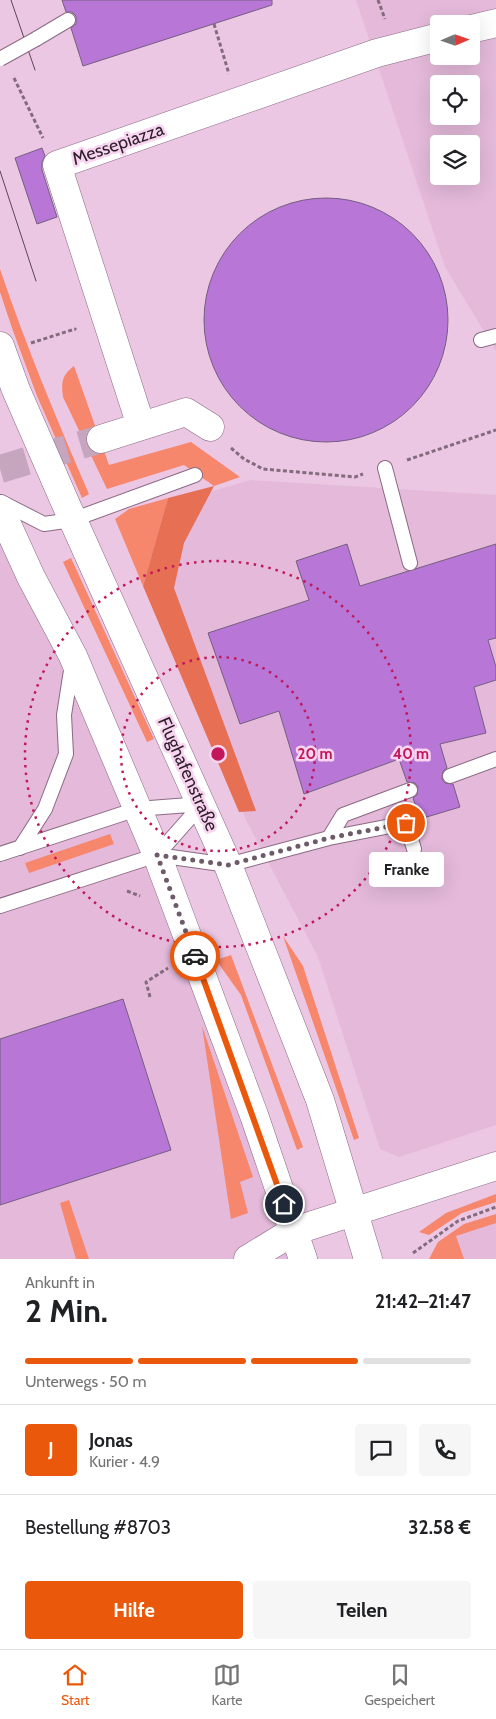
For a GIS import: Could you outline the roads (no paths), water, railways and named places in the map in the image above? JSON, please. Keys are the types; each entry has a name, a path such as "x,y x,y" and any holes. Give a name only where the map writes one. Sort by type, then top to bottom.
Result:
{"main road":[{"path":"480,27 496,23"},
{"name":"Messepiazza","path":"141,426 57,165 377,53 430,39"},
{"name":"Flughafenstraße","path":"0,346 8,388 72,520 228,865 320,1100 368,1259"},
{"path":"101,439 186,412 210,428"},
{"path":"0,509 31,577 73,656 157,855 303,1259"},
{"path":"248,1259 294,1231 496,1166"}],"lane":[{"path":"0,59 68,20"},
{"path":"481,340 496,336"},
{"path":"385,468 410,563"},
{"path":"0,502 44,524 72,520 195,475"},
{"path":"20,848 45,809 66,754 64,715 73,656"},
{"path":"450,776 496,759"},
{"path":"329,838 343,815 410,790"},
{"path":"0,854 137,809 202,804"},
{"path":"157,855 202,804"},
{"path":"0,906 157,855 228,865 329,838 406,823 414,849"}],"tunnel":[{"path":"0,469 101,439"}],"tram line":[{"path":"11,0 35,70"},
{"path":"0,171 36,281"}],"place":[{"name":"Franke","path":"406,823"}]}
